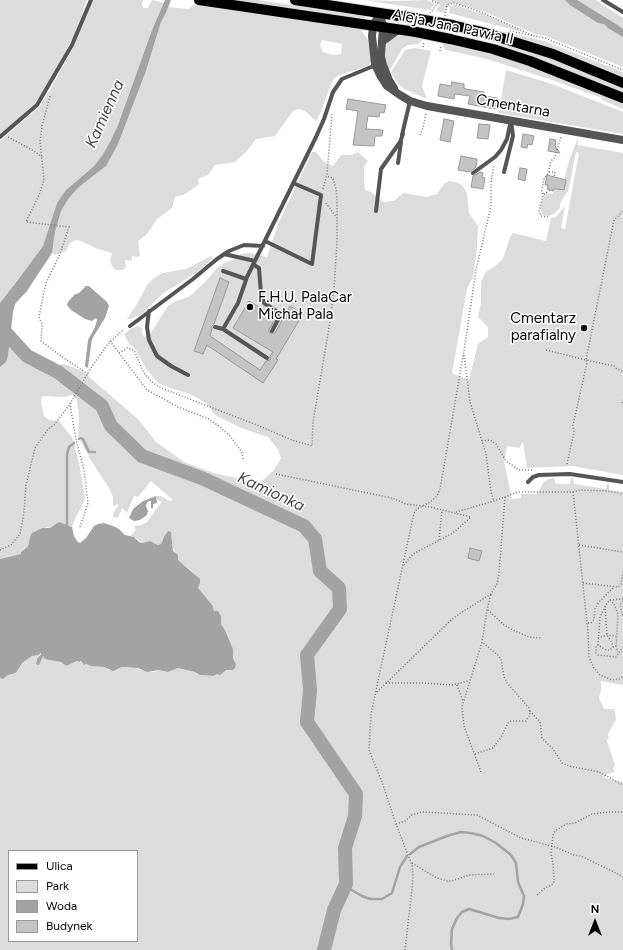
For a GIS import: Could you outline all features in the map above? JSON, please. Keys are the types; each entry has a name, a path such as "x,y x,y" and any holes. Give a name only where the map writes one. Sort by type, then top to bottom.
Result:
{"main road":[{"name":"Aleja Jana Pawła II","path":"199,0 416,32 450,39 493,49 530,61 623,98"},
{"name":"Aleja Jana Pawła II","path":"295,0 419,19 482,32 553,54 623,83"}],"street":[{"name":"Cmentarna","path":"380,13 378,27 372,36 379,65 400,96 427,106 623,140"},
{"name":"Cmentarna","path":"378,27 383,41 379,65"},
{"path":"383,41 398,30"}],"lane":[{"path":"1,136 37,105 72,45 91,0"},
{"path":"603,0 623,12"},
{"path":"223,329 238,303 246,279 322,123 333,92 342,79 379,65"},
{"path":"398,163 410,100"},
{"path":"473,173 495,157 507,139 511,120"},
{"path":"504,172 513,136 511,120"},
{"path":"376,211 381,169 400,142 403,134"},
{"path":"130,326 224,254 244,245 264,244 312,264 321,195 293,183"},
{"path":"224,254 254,263 259,268 261,294 264,303 281,314 272,331"},
{"path":"223,271 246,279"},
{"path":"149,311 147,327 149,340 157,356 171,366 188,375"},
{"path":"215,327 223,329 267,358"},
{"path":"528,482 533,477 539,475 570,474 623,482"}],"path":[{"path":"430,0 438,3"},
{"path":"447,5 454,3 481,12 535,36"},
{"path":"51,93 45,110 41,134 44,180 26,222 69,227 60,254 47,281 44,291 40,317 42,324 41,341 88,374"},
{"path":"330,100 332,117 326,176 321,195 337,218"},
{"path":"420,136 424,128 427,106"},
{"path":"548,218 539,214 543,194 543,182 544,178 548,174 551,161 555,157 562,134"},
{"path":"1,136 21,144 42,157"},
{"path":"405,950 412,889 412,863 369,750 371,714 373,700 377,692 414,513 437,496 440,490 464,351 476,270 491,206 491,175 495,157"},
{"path":"549,171 555,172 554,177"},
{"path":"119,353 127,348 134,350 144,373 152,383 161,388 292,440 312,446 314,415 334,290 337,218 336,189 333,178 326,176"},
{"path":"543,194 550,190"},
{"path":"567,464 574,432 573,425 587,363 586,360 614,220 623,211"},
{"path":"0,550 11,545 20,534 24,512 26,485 35,448 70,404 110,341 124,329"},
{"path":"110,341 147,390 178,407 209,419 220,426 230,436 241,451 244,462"},
{"path":"546,350 614,366 623,371"},
{"path":"464,351 470,402 487,458 491,492 494,501"},
{"path":"70,404 76,440 84,470 88,503 80,527"},
{"path":"482,442 490,440 496,444 506,461 519,470"},
{"path":"276,474 392,498 406,504 471,517 453,533 413,554 403,566"},
{"path":"454,513 518,492 573,492 580,490 607,491 623,494"},
{"path":"573,492 587,623 588,652 594,668 600,675 612,680 619,679 623,676"},
{"path":"481,772 462,720 462,707 482,642 491,594 497,584 500,573 505,497"},
{"path":"439,540 442,510"},
{"path":"579,545 623,552"},
{"path":"583,583 618,587 621,584 623,572"},
{"path":"587,623 593,621 596,606 614,587"},
{"path":"377,692 449,622 491,594"},
{"path":"610,600 614,604 618,614 616,636 618,653"},
{"path":"623,617 620,605 623,600 610,600 605,606 600,617 598,645 596,646 596,650 598,655 610,656 613,658 616,657 623,647"},
{"path":"605,606 607,636 613,646"},
{"path":"487,610 489,610 504,625 515,632 529,637 541,638"},
{"path":"598,638 616,636"},
{"path":"482,642 498,655 507,683 540,722 542,738 553,749 562,763 569,766 599,772 623,785"},
{"path":"598,645 606,650 610,650 613,646 616,646"},
{"path":"386,683 409,682 452,686 470,681"},
{"path":"457,685 463,701"},
{"path":"474,754 493,748 501,737 508,723 511,721 526,721 530,715 530,711"},
{"path":"396,824 412,815 422,812 461,815 472,814 494,823 521,838 551,846 587,859 623,877"},
{"path":"537,895 552,884 554,880 554,864 551,857 551,846 555,831 566,824 575,823 584,817 599,813 623,812"},
{"path":"412,863 435,877 447,881 469,876 494,874"}],"green space":[{"path":"0,0 87,0 75,34 47,87 35,103 20,118 0,134"},
{"path":"93,0 143,0 143,8 148,8 152,0 164,3 152,30 118,125 111,140 102,156 93,167 66,190 57,203 43,246 0,303 0,141 39,107 74,46"},
{"path":"235,0 258,0 363,15 365,17 363,19"},
{"path":"363,0 427,0 434,4 430,10"},
{"path":"433,0 596,0 623,18 623,67 546,36 535,34 485,12 454,3 447,5 445,13 436,11 440,4"},
{"path":"193,5 361,30 368,40 371,60 370,64 335,78 316,121 305,111 299,109 293,111 275,136 256,139 247,151 235,162 215,165 208,175 198,179 199,184 183,195 175,197 172,208 157,219 147,234 138,241 140,256 132,256 130,261 125,260 126,267 123,270 116,270 112,266 110,261 112,253 98,249 81,241 76,240 70,243 66,251 55,255 52,253 55,232 61,211 69,198 79,187 96,174 118,144 146,71 161,22 168,7 189,9","holes":["322,40 342,44 341,54 333,55 323,52 320,45"]},
{"path":"456,5 492,17 526,33 449,13 450,7 448,6"},
{"path":"478,26 544,41 623,72 623,77 531,41"},
{"path":"401,35 423,39 418,44 408,45 402,49 391,68 388,70 385,61 387,43 393,38"},
{"path":"444,43 480,51 529,66 623,103 623,109 602,100 602,98 552,80 487,59 446,50 443,46"},
{"path":"498,44 548,58 623,88 623,93 542,60"},
{"path":"415,48 431,51 422,86 427,99 404,89 398,84 391,72 405,50"},
{"path":"506,70 552,84 623,112 623,134 499,113"},
{"path":"578,138 578,145 623,153 623,475 572,466 527,468 523,442 519,448 507,446 504,462 512,499 521,498 521,494 537,494 543,483 548,479 554,478 556,484 570,484 571,478 573,478 574,484 606,489 607,484 609,484 609,490 623,492 623,685 601,681 599,698 604,709 615,709 616,720 608,734 609,737 607,741 615,765 613,769 615,772 607,774 604,778 623,782 623,950 0,950 0,678 16,673 22,663 41,652 36,662 40,662 42,656 61,662 66,666 77,661 81,661 83,664 104,667 110,670 116,670 122,667 135,667 141,670 154,672 159,670 168,672 178,668 195,672 200,675 214,676 226,670 233,670 236,664 233,658 233,649 220,620 214,611 213,606 198,588 200,583 194,573 178,560 171,542 172,536 163,539 161,544 158,545 150,541 142,543 130,536 136,530 134,526 147,522 162,502 157,500 156,496 161,496 170,501 173,500 151,481 138,497 134,496 127,513 122,508 118,518 113,517 113,514 119,504 113,506 113,497 109,488 88,456 91,454 88,454 85,450 78,436 79,419 77,400 72,395 64,397 42,396 41,402 44,416 49,420 59,421 73,439 85,498 81,508 72,527 59,523 50,528 47,527 30,537 28,546 23,549 21,554 0,559 0,367 6,362 10,343 40,367 51,371 51,376 55,366 64,364 82,371 138,419 156,442 184,462 214,473 254,482 263,480 274,470 281,458 277,448 268,437 244,429 215,415 206,403 190,394 158,383 147,370 134,347 129,344 124,334 132,328 138,326 142,328 144,337 150,334 168,306 190,296 217,268 226,262 233,260 241,254 249,253 267,257 278,224 312,152 316,152 324,162 333,166 341,155 352,155 358,152 368,161 364,167 365,190 371,192 383,202 394,201 403,193 427,197 437,194 445,183 449,181 462,185 467,193 469,213 478,226 477,248 473,277 467,289 452,373 469,380 478,344 488,337 488,327 478,317 481,303 481,281 486,272 503,259 510,237 513,233 546,241 551,218 556,217 565,206 561,228 565,229 579,153 576,152 568,192 560,204 560,208 554,214 548,216 543,215 540,209 544,194 553,194 553,189 564,190 564,180 570,158"},
{"path":"211,256 213,258 199,271 162,294 143,313 131,319 127,319 147,285 157,276 163,273 186,269"}],"water":[{"path":"165,0 171,0 161,22 146,71 118,144 106,166 79,187 69,198 61,211 55,232 52,253 27,291 15,304 8,356 6,362 0,367 0,303 43,246 57,203 66,190 93,167 102,156 111,140 118,125 152,30"},
{"path":"565,0 577,0 619,26 623,29 623,37 604,24 598,23 570,5"},
{"path":"86,286 89,286 107,302 109,306 105,318 92,339 87,368 85,366 88,340 97,320 96,318 92,321 85,319 71,310 67,305 74,295 79,293"},
{"path":"156,496 157,503 153,504 153,508 151,508 151,501 147,503 147,515 140,520 134,521 129,518 133,509 143,501"},
{"path":"59,522 72,527 74,536 80,543 86,538 94,526 104,523 119,529 125,535 134,537 142,543 150,541 158,545 161,544 168,531 171,532 173,551 178,555 178,560 200,579 198,588 213,606 214,611 218,611 221,616 221,624 233,649 233,658 236,664 235,668 233,670 226,670 220,675 217,674 214,676 200,675 195,672 178,668 168,672 159,670 147,672 138,668 122,667 113,671 104,667 84,665 81,661 77,661 66,666 61,662 45,659 43,656 39,665 36,664 41,653 32,656 22,663 16,673 8,675 3,679 0,678 0,559 21,554 21,552 28,546 32,533 42,528 50,528"}],"building":[{"path":"452,82 464,84 464,88 466,89 484,92 484,96 497,98 495,109 468,104 470,96 455,94 454,99 438,96 440,84 451,86"},
{"path":"348,99 386,105 384,113 380,112 379,117 368,116 366,129 383,130 382,136 375,136 374,146 353,145 358,111 346,109"},
{"path":"444,119 454,121 450,142 440,140"},
{"path":"479,124 490,125 488,139 477,138"},
{"path":"523,134 534,136 532,145 528,144 527,148 521,147"},
{"path":"550,139 556,140 555,146 560,153 548,151"},
{"path":"461,156 477,159 476,167 470,172 458,170"},
{"path":"520,168 527,169 525,181 518,179"},
{"path":"480,172 483,173 482,177 485,178 483,189 471,187 473,176"},
{"path":"547,175 566,180 564,190 553,189 553,191 547,189 548,185 545,185"},
{"path":"220,278 229,282 212,326 210,336 260,370 266,361 270,360 270,356 273,352 233,328 249,301 276,317 269,330 271,334 275,333 290,306 303,314 276,359 278,360 263,383 207,345 203,354 194,351"},
{"path":"470,548 482,551 479,561 468,558"}],"waterway":[{"name":"Kamionka","path":"6,333 27,356 58,372 102,406 111,426 142,456 204,479 304,526 315,539 320,571 339,588 340,609 307,655 310,690 307,722 356,794 355,816 345,848 346,884 334,910 324,950"},
{"path":"79,439 83,439 89,452 95,452"},
{"path":"67,526 67,454 69,447 74,443"},
{"path":"410,854 419,847 461,832 483,836 496,843 511,855 516,863 518,882 524,896 523,904 518,917 509,919 499,918 469,909 462,912 457,918 452,929 452,950"},
{"path":"346,881 349,881 351,885 350,889 362,896 370,899 382,899 392,893 400,867 407,856"}],"place":[{"name":"F.H.U. PalaCar Michał Pala","path":"250,307"},
{"name":"Cmentarz parafialny","path":"584,328"}],"water label":[{"name":"Kamienna","path":"105,114"}]}
